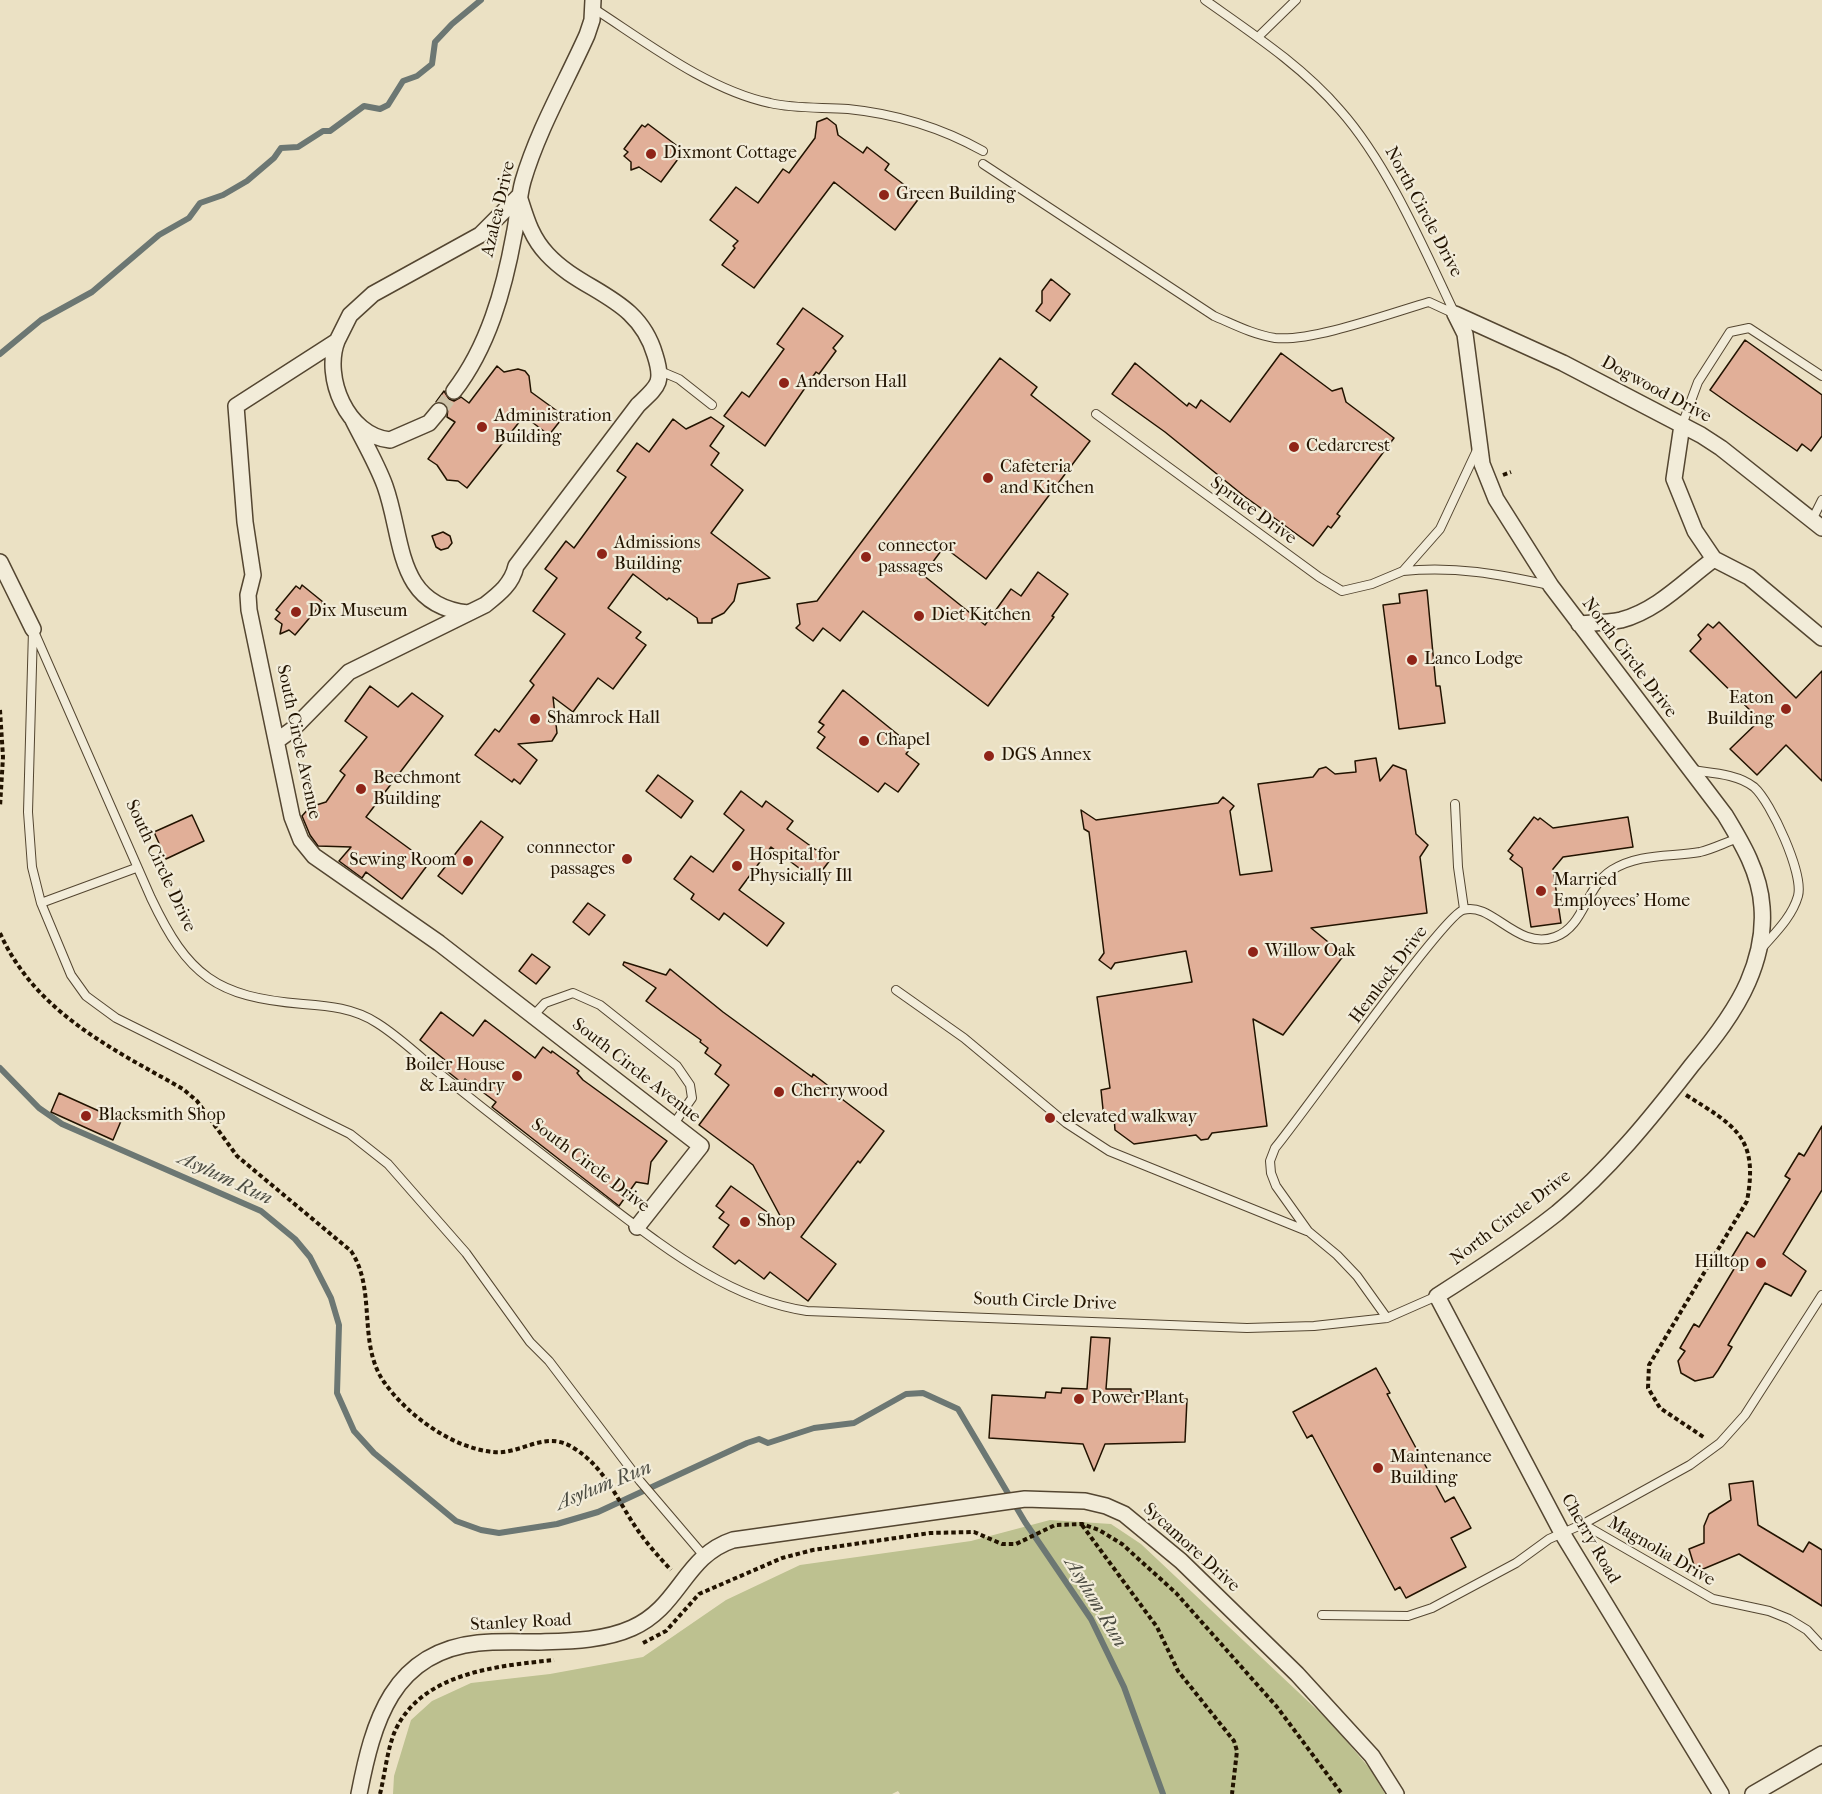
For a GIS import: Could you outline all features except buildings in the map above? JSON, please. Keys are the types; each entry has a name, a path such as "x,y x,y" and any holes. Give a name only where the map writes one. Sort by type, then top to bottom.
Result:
{"street":[{"name":"Azalea Drive","path":"454,391 478,355 491,324 514,236 519,196 543,123 587,35 593,4"},
{"path":"278,740 349,672 485,605 508,585 516,566 638,405 657,387 660,371 651,342 641,323 614,299 567,271 547,254 529,229 519,196 480,235 389,283 365,300 350,315 333,351 333,372 340,394 385,487 399,549 411,577 441,608 468,613"},
{"name":"Dogwood Drive","path":"1455,314 1563,363 1682,425 1721,448 1817,524"},
{"name":"North Circle Drive","path":"1437,1296 1491,1261 1567,1204 1624,1148 1675,1088 1736,1006 1747,984 1757,954 1762,905 1753,869 1739,838 1691,770 1551,586 1496,499 1488,482 1478,446 1465,334 1455,314"},
{"name":"South Circle Avenue","path":"337,341 236,406 244,522 253,575 248,595 249,610 278,740 292,817 301,840 314,856 439,943 701,1146 637,1227"},
{"path":"353,420 368,434 390,440 429,423 440,411"},
{"path":"1682,425 1674,479 1695,531 1714,559 1749,577 1822,638"},
{"path":"1579,624 1621,620 1645,610 1668,597 1714,559"},
{"name":"South Circle Drive","path":"0,562 33,629"},
{"name":"Cherry Road","path":"1437,1296 1562,1533 1721,1794"},
{"name":"Sycamore Drive","path":"680,1578 720,1544 749,1537 1025,1499 1085,1501 1124,1514 1234,1612 1340,1718 1372,1756 1396,1794"},
{"name":"Stanley Road","path":"359,1794 378,1716 398,1685 420,1663 446,1651 477,1643 566,1641 616,1634 658,1613 680,1578"},
{"path":"1753,1794 1822,1754"}],"lane":[{"name":"North Circle Drive","path":"1205,0 1258,37 1311,80 1342,112 1359,135 1413,229 1455,314"},
{"path":"1258,37 1296,0"},
{"path":"593,4 671,57 739,95 772,104 848,109 912,120 949,132 983,151"},
{"path":"983,164 1214,316 1252,332 1275,338 1305,337 1430,302 1455,314"},
{"path":"1682,425 1698,382 1730,332 1749,328 1822,376"},
{"path":"660,371 679,379 712,405"},
{"name":"Spruce Drive","path":"1096,414 1319,577 1342,591 1372,584 1403,571 1442,567 1467,569 1551,586"},
{"name":"Spruce Drive","path":"1403,571 1440,529 1478,446"},
{"path":"1817,524 1822,500"},
{"path":"33,629 29,850 41,903 70,975 86,996 116,1018 350,1134 388,1164 466,1253 530,1342 549,1361 640,1481 704,1556"},
{"name":"South Circle Drive","path":"33,629 136,868 175,944 193,968 208,980 226,989 262,998 349,1010 379,1024 523,1140 637,1227 739,1292 781,1307 807,1311 1247,1328 1314,1326 1387,1318 1437,1296"},
{"path":"1691,770 1736,778 1754,787 1766,804 1788,850 1799,894 1790,915 1757,954"},
{"path":"1455,804 1458,867 1464,909 1483,913 1522,936 1546,940 1569,929 1590,892 1615,868 1648,858 1701,852 1739,838"},
{"path":"41,903 136,868"},
{"name":"Hemlock Drive","path":"1387,1318 1357,1276 1337,1255 1308,1231 1276,1186 1271,1173 1275,1148 1452,917 1464,909"},
{"path":"896,990 964,1038 1066,1123 1109,1151 1308,1231"},
{"path":"533,1016 545,1003 573,993 600,1005 677,1066 690,1085 692,1098 673,1125"},
{"path":"1322,1615 1408,1616 1462,1593 1562,1533 1583,1524 1690,1465 1720,1443 1744,1415 1822,1295"},
{"name":"Magnolia Drive","path":"1583,1524 1713,1599 1769,1611 1789,1619 1807,1630 1822,1646"}],"path":[{"path":"0,710 3,757 0,807"},
{"path":"0,933 12,959 44,999 86,1033 183,1089 197,1101 237,1156 351,1251 358,1262 366,1294 375,1364 384,1381 402,1402 424,1422 457,1442 493,1452 549,1439 570,1445 590,1458 615,1491 638,1530 680,1578"},
{"path":"1675,1088 1717,1112 1738,1132 1749,1154 1750,1181 1747,1201 1649,1365 1648,1388 1660,1408 1703,1437 1720,1443"},
{"path":"1082,1524 1153,1621 1178,1671 1234,1741 1237,1751 1232,1794"},
{"path":"634,1647 666,1631 699,1594 782,1558 813,1550 930,1533 974,1532 1008,1544 1026,1540 1055,1525 1082,1524 1099,1530 1122,1544 1176,1593 1277,1707 1342,1794"},
{"path":"380,1794 394,1734 407,1711 422,1697 445,1683 477,1672 566,1659"}],"green space":[{"path":"1050,1520 1111,1524 1141,1544 1331,1723 1371,1770 1385,1794 900,1794 898,1791 892,1794 393,1794 394,1776 411,1720 432,1701 471,1683 550,1674 643,1657 726,1600 800,1565 971,1541"}],"waterway":[{"path":"0,354 41,320 92,292 159,235 189,218 200,203 223,195 247,181 274,158 281,148 298,147 323,131 330,131 364,106 380,109 388,105 403,81 417,76 432,64 435,42 452,24 481,0"},
{"name":"Asylum Run","path":"0,1068 39,1108 62,1124 261,1211 295,1239 310,1257 331,1298 339,1325 337,1393 354,1431 374,1453 456,1521 481,1530 499,1533 557,1524 598,1512 747,1443 759,1439 768,1443 814,1428 854,1423 906,1394 923,1393 958,1409 1025,1522 1091,1619 1124,1687 1163,1794"}],"tunnel":[{"path":"439,411 454,391"}],"place":[{"name":"Dixmont Cottage","path":"651,154"},
{"name":"Green Building","path":"884,195"},
{"name":"Anderson Hall","path":"784,383"},
{"name":"Administration Building","path":"482,427"},
{"name":"Cedarcrest","path":"1294,447"},
{"name":"Cafeteria and Kitchen","path":"988,478"},
{"name":"Admissions Building","path":"602,554"},
{"name":"connector passages","path":"866,557"},
{"name":"Dix Museum","path":"296,612"},
{"name":"Diet Kitchen","path":"919,616"},
{"name":"Lanco Lodge","path":"1412,660"},
{"name":"Eaton Building","path":"1786,709"},
{"name":"Shamrock Hall","path":"535,719"},
{"name":"Chapel","path":"864,741"},
{"name":"DGS Annex","path":"989,756"},
{"name":"Beechmont Building","path":"361,789"},
{"name":"connnector passages","path":"627,859"},
{"name":"Sewing Room","path":"468,861"},
{"name":"Hospital for Physicially Ill","path":"737,866"},
{"name":"Married Employees' Home","path":"1541,891"},
{"name":"Willow Oak","path":"1253,952"},
{"name":"Boiler House & Laundry","path":"517,1076"},
{"name":"Cherrywood","path":"779,1092"},
{"name":"Blacksmith Shop","path":"86,1116"},
{"name":"elevated walkway","path":"1050,1118"},
{"name":"Shop","path":"745,1222"},
{"name":"Hilltop","path":"1761,1263"},
{"name":"Power Plant","path":"1079,1399"},
{"name":"Maintenance Building","path":"1378,1468"}]}
